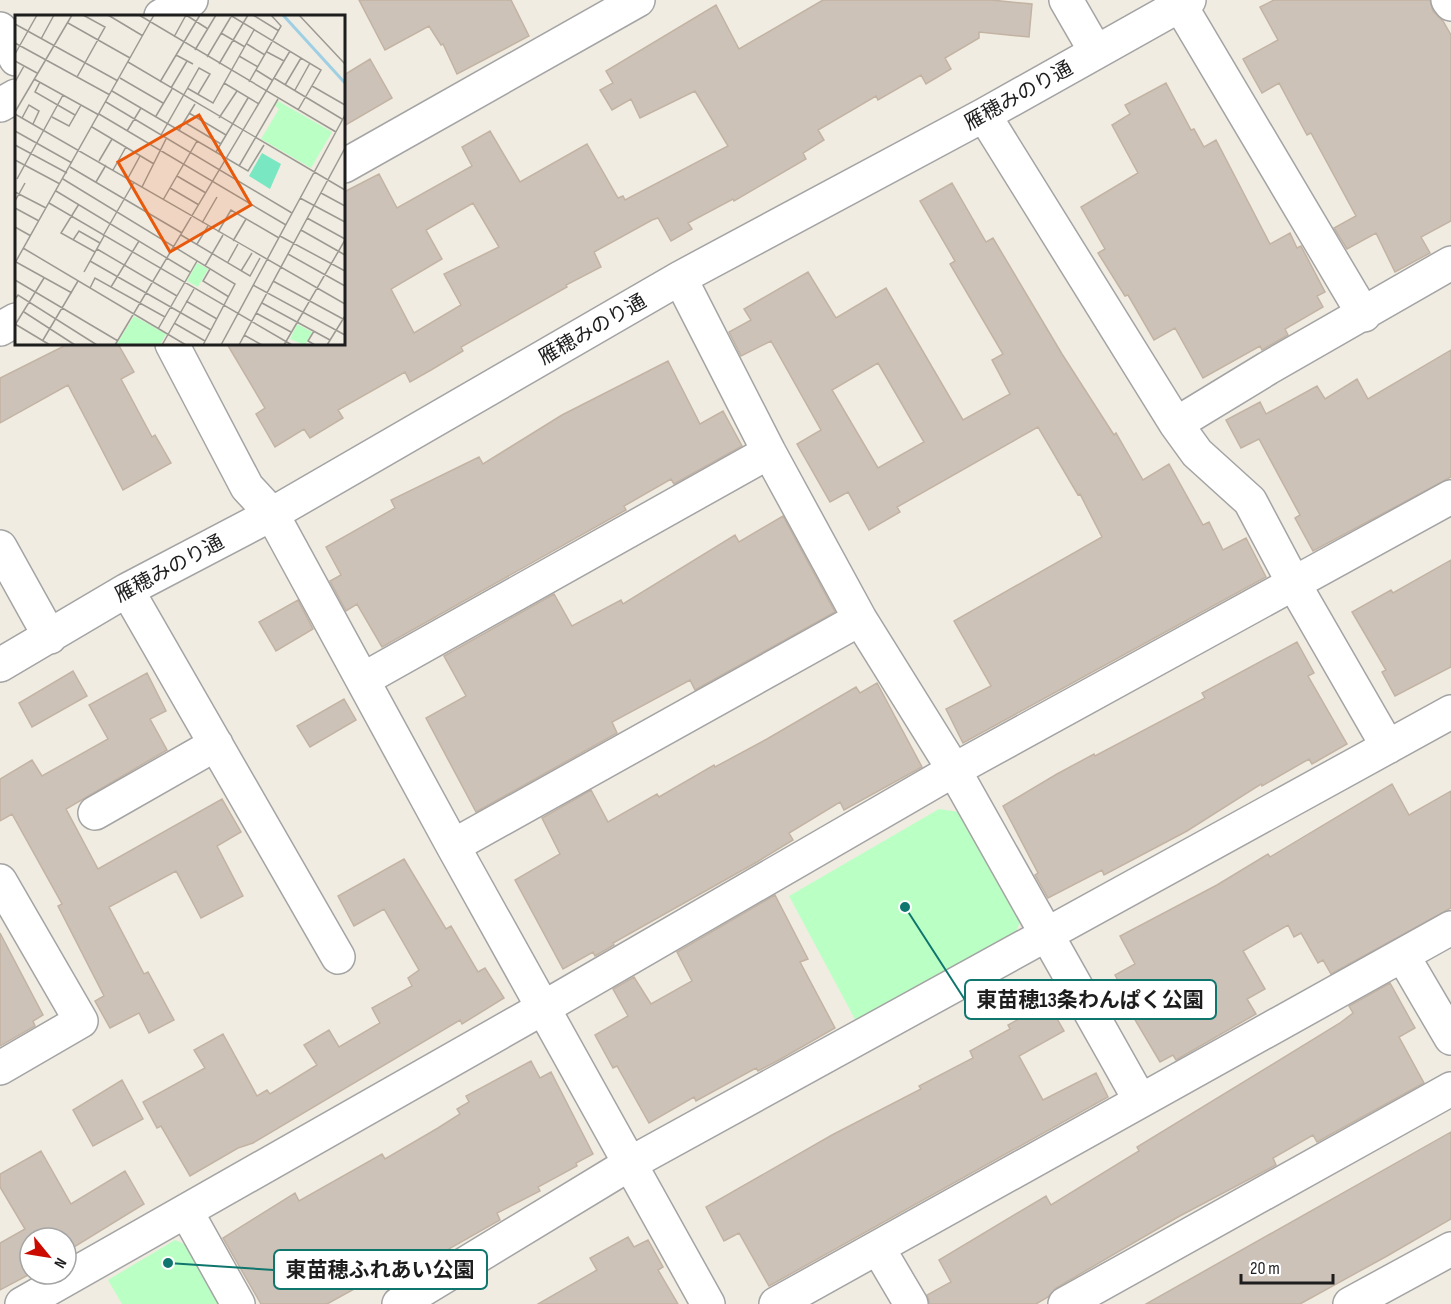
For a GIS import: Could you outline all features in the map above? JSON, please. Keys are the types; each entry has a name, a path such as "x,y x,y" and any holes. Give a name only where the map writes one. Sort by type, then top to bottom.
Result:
{"street":[{"path":"163,15 191,0"},
{"path":"345,165 638,0"},
{"path":"1066,0 1096,52"},
{"path":"1448,0 1451,4"},
{"path":"1184,2 1364,315"},
{"name":"雁穂みのり通","path":"0,665 127,590 272,514 680,278 984,115 1184,2"},
{"path":"0,30 15,57"},
{"path":"0,105 15,97"},
{"path":"984,115 1176,424 1197,453 1250,501 1294,584 1388,747"},
{"path":"1176,424 1268,368 1364,315 1451,263"},
{"path":"680,278 769,452 860,619 954,770 1140,1100"},
{"path":"0,329 15,321"},
{"path":"173,345 248,487 272,514 453,846 708,1304"},
{"path":"364,679 769,452"},
{"path":"22,1304 543,1008 954,770 1451,497"},
{"path":"0,547 50,637"},
{"path":"127,590 338,957"},
{"path":"453,846 860,619"},
{"path":"399,1304 631,1163 1451,712"},
{"path":"95,813 216,744"},
{"path":"0,881 81,1021 0,1068"},
{"path":"776,1304 1451,928"},
{"path":"1403,956 1451,1038"},
{"path":"1065,1304 1451,1089"},
{"path":"186,1211 238,1304"},
{"path":"878,1248 911,1304"},
{"path":"1350,1304 1451,1249"}],"green space":[{"path":"939,809 959,812 1021,919 1014,937 857,1023 789,896"},
{"path":"175,1240 191,1247 222,1304 122,1304 108,1280"}],"building":[{"path":"359,0 511,0 529,36 457,74 443,44 441,45 429,26 385,50"},
{"path":"823,0 991,0 1032,4 1029,37 979,32 979,38 945,58 951,69 926,84 921,75 878,100 876,96 818,130 824,140 803,153 806,159 734,201 733,199 688,223 692,229 671,241 658,218 652,220 594,252 601,267 461,347 463,351 410,382 405,372 338,410 343,418 310,438 304,429 275,447 256,414 265,408 228,345 345,345 345,191 379,174 397,208 472,166 462,147 490,131 520,182 587,144 618,198 623,196 625,200 728,146 695,91 640,118 631,99 612,110 600,90 613,83 606,71 716,5 739,49","holes":["473,203 499,247 444,274 461,305 414,333 391,289 442,259 426,230"]},
{"path":"1274,0 1430,0 1433,11 1443,21 1451,35 1451,221 1421,237 1430,253 1395,272 1376,233 1347,249 1334,228 1356,216 1311,133 1307,135 1279,83 1262,93 1243,59 1278,40 1260,7"},
{"path":"370,59 392,98 345,125 345,74"},
{"path":"1166,83 1191,130 1194,129 1204,147 1216,140 1270,244 1290,233 1297,248 1301,246 1325,292 1317,296 1323,307 1285,329 1288,335 1262,350 1260,346 1203,378 1175,328 1154,340 1128,295 1125,296 1098,253 1105,249 1081,207 1138,173 1112,125 1130,114 1125,105"},
{"path":"952,183 986,242 993,238 1062,354 1114,435 1116,433 1143,480 1169,464 1203,525 1209,522 1223,550 1246,538 1266,577 963,743 946,709 991,686 954,621 1102,537 1080,494 1078,495 1038,427 897,507 900,512 869,530 848,492 830,502 797,444 821,430 771,341 741,356 729,332 751,320 744,309 808,272 836,318 886,288 963,420 1010,394 992,360 1003,354 950,264 955,261 920,201","holes":["878,363 924,442 878,468 832,390"]},
{"path":"66,345 119,345 134,372 121,379 152,437 155,435 171,463 123,490 68,385 0,423 0,378"},
{"path":"1451,350 1451,477 1313,551 1295,518 1300,515 1259,439 1241,448 1226,420 1260,402 1266,414 1317,386 1325,399 1357,379 1368,399"},
{"path":"668,361 700,424 723,411 742,446 674,484 671,479 624,506 626,510 382,647 357,604 346,611 330,581 341,575 326,547 395,508 391,500 479,457 483,464 562,415"},
{"path":"783,516 835,612 695,690 690,680 612,722 617,733 476,812 426,718 466,696 444,656 554,594 572,626 621,600 623,604 735,535 739,542"},
{"path":"1451,560 1451,667 1395,696 1382,672 1386,670 1352,612 1391,590 1393,593"},
{"path":"298,600 313,629 276,651 259,622"},
{"path":"1297,642 1314,673 1308,676 1347,744 1312,764 1309,759 1262,786 1261,784 1187,831 1104,875 1102,870 1048,898 1035,875 1038,873 1003,806 1094,754 1095,756 1205,698 1202,693"},
{"path":"73,671 87,696 32,727 19,703"},
{"path":"147,673 166,711 150,719 167,750 66,809 98,869 222,799 241,832 217,846 243,896 201,918 176,871 109,907 144,974 148,972 174,1020 149,1033 139,1013 110,1028 95,1001 104,996 58,906 62,904 12,814 0,821 0,779 32,760 42,776 108,739 89,705"},
{"path":"877,683 922,767 844,810 840,802 789,833 793,840 757,862 613,943 614,945 595,956 593,952 563,969 515,880 560,854 542,818 591,790 608,822 657,794 659,797 714,765 715,767 767,739 856,687 860,693"},
{"path":"344,699 356,720 310,747 297,726"},
{"path":"1392,784 1409,815 1451,791 1451,908 1331,974 1323,960 1318,963 1301,933 1294,937 1288,925 1243,951 1265,989 1247,999 1256,1014 1176,1060 1173,1055 1160,1062 1118,991 1123,989 1115,975 1135,964 1120,936 1217,885 1268,854 1270,857"},
{"path":"404,859 446,929 451,926 478,972 485,968 504,998 462,1024 460,1020 253,1143 238,1148 190,1176 161,1126 157,1128 143,1102 205,1068 194,1050 223,1034 257,1096 267,1090 270,1094 317,1065 304,1045 329,1030 339,1047 380,1023 372,1008 412,986 408,978 419,970 384,909 354,926 338,896"},
{"path":"775,895 808,959 800,962 835,1028 758,1071 756,1068 696,1101 694,1097 649,1123 617,1066 613,1068 595,1035 628,1016 613,989 634,977 651,1004 692,981 677,952"},
{"path":"0,933 43,1015 33,1021 35,1026 0,1046"},
{"path":"1390,983 1415,1028 1399,1037 1424,1083 1317,1142 1313,1135 1273,1158 1276,1165 1178,1217 1056,1288 1048,1297 1036,1304 930,1304 927,1295 951,1282 939,1260 1046,1196 1051,1205 1139,1151 1137,1147 1340,1023 1353,1013 1349,1006"},
{"path":"1048,1003 1064,1031 1019,1056 1043,1100 1096,1073 1108,1097 769,1286 739,1233 724,1241 706,1207 832,1135 921,1089 919,1086 973,1058 970,1051 1010,1029 1008,1025"},
{"path":"531,1061 540,1078 551,1072 593,1154 576,1163 577,1166 538,1187 540,1191 497,1213 500,1220 380,1288 374,1278 327,1304 261,1304 223,1238 295,1193 299,1201 382,1154 385,1159 460,1114 457,1109 469,1102 466,1096"},
{"path":"122,1080 143,1119 93,1146 73,1110"},
{"path":"1451,1132 1451,1219 1387,1256 1300,1304 1146,1304"},
{"path":"41,1151 71,1204 125,1171 144,1204 78,1245 78,1226 23,1226 0,1187 0,1174"},
{"path":"18,1233 18,1280 0,1290 0,1243"},
{"path":"628,1237 634,1247 648,1240 663,1267 658,1270 678,1304 538,1304 597,1270 590,1258"}],"place":[{"name":"東苗穂13条わんぱく公園","path":"905,907"},
{"name":"東苗穂ふれあい公園","path":"168,1263"}]}
